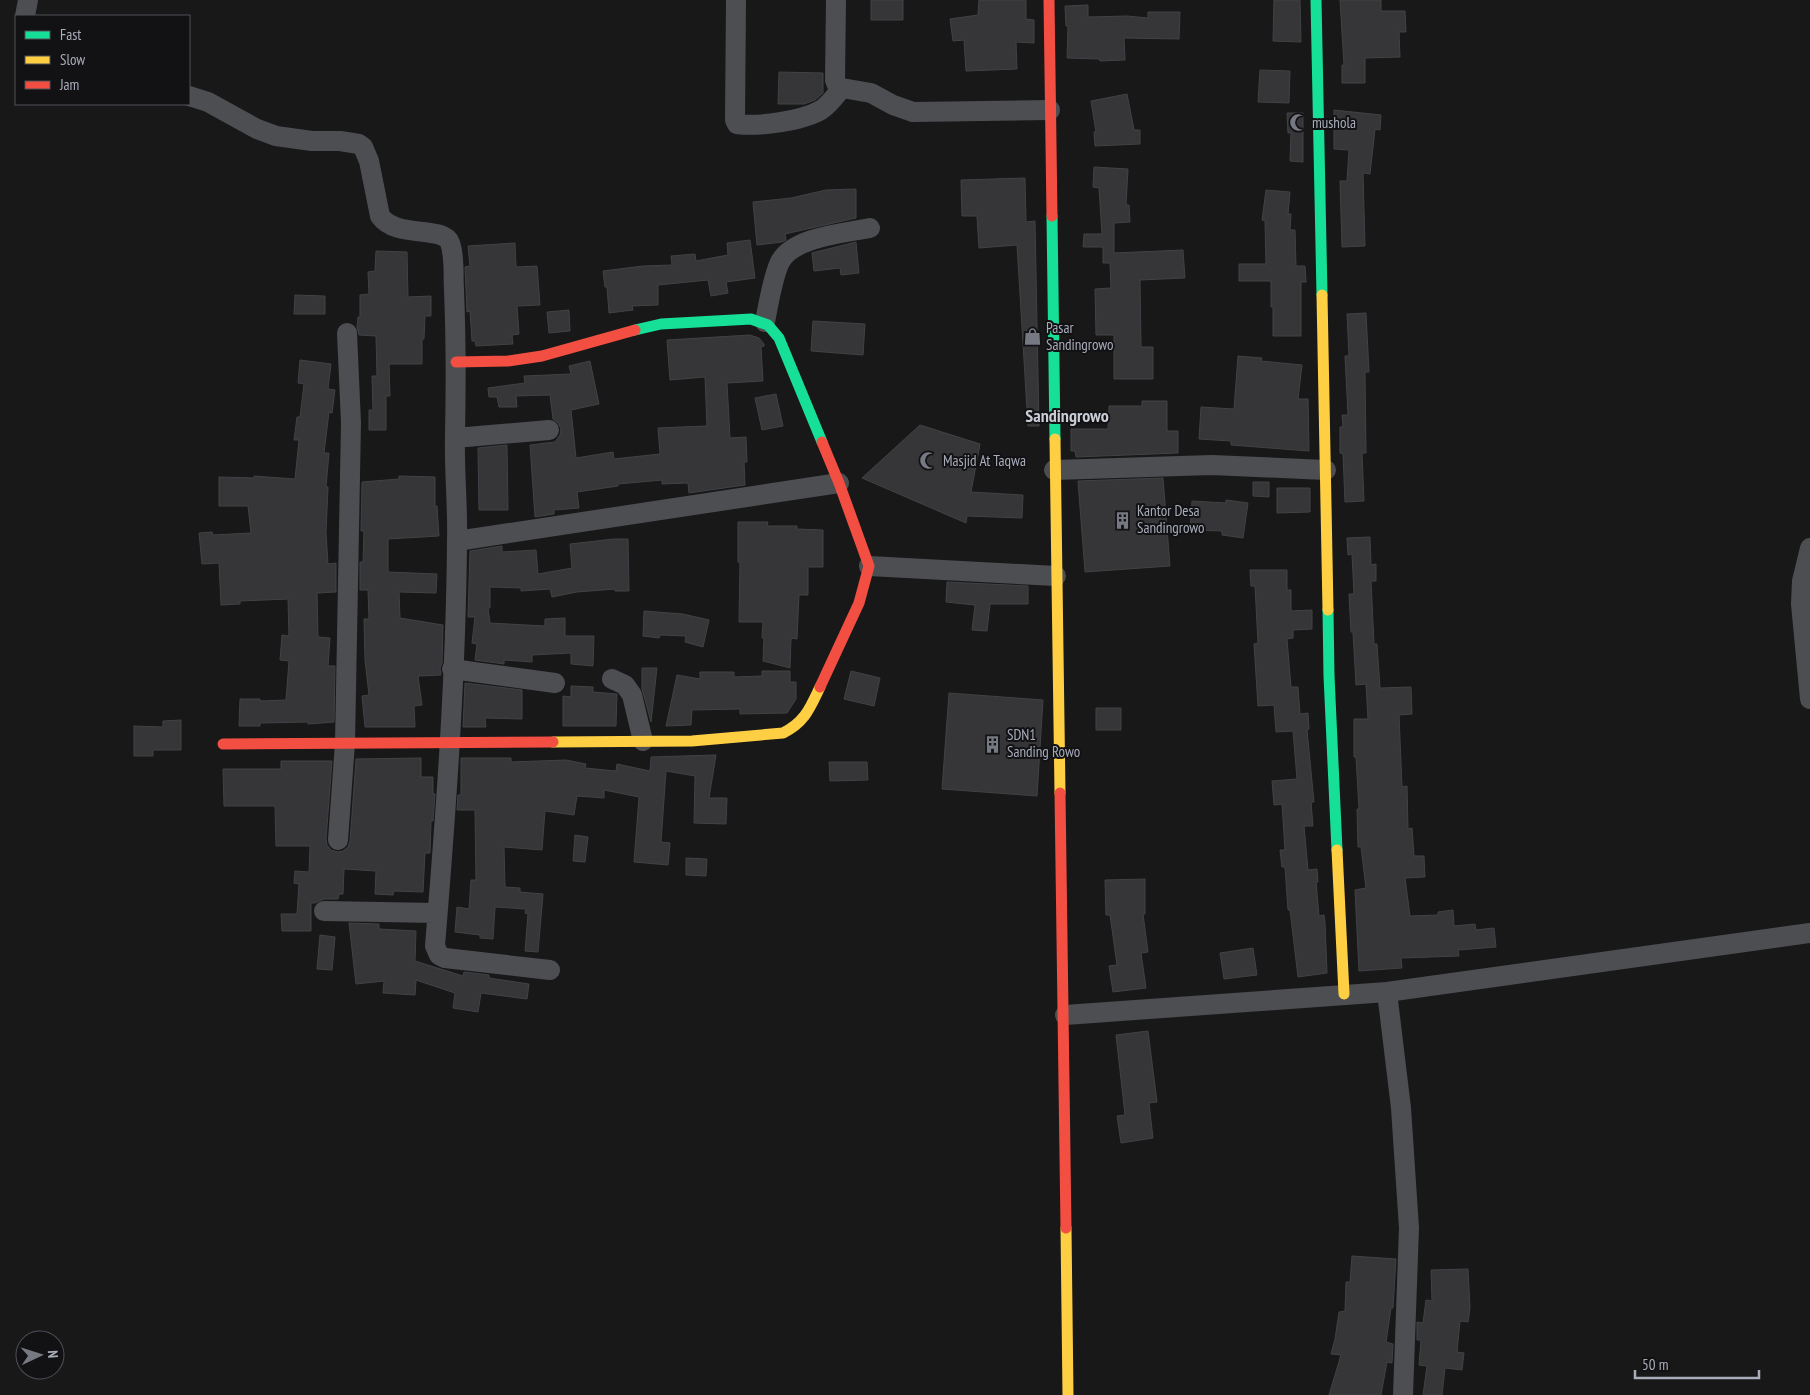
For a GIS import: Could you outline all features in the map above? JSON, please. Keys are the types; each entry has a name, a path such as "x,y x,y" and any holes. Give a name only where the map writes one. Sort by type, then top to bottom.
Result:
{"street":[{"path":"25,15 28,0"},
{"path":"736,0 735,120 737,124 772,122 811,114 822,109 842,88"},
{"path":"836,0 835,80 837,85 842,88 872,93 893,106 913,112 1050,110"},
{"path":"1049,0 1054,470 1065,1015 1068,1395"},
{"path":"1316,0 1329,676 1344,994"},
{"path":"190,96 208,102 257,129 276,136 312,141 340,141 359,144 369,161 380,216 384,222 397,229 439,235 447,238 449,242 452,260 456,362 457,541 450,743 435,946 439,955 445,958 550,970"},
{"path":"764,322 780,261 794,247 810,241 870,228"},
{"path":"223,744 692,741 783,733 795,727 805,717 832,664 859,603 869,566 839,483 779,338 772,328 764,322 751,319 660,324 542,356 508,361 456,362"},
{"path":"338,840 345,743 351,423 347,333"},
{"path":"455,438 549,430"},
{"path":"1054,470 1212,466 1326,470"},
{"path":"457,541 839,483"},
{"path":"1810,548 1802,581 1801,604 1810,699"},
{"path":"869,566 1056,576"},
{"path":"452,669 555,683"},
{"path":"612,679 625,685 632,695 643,741"},
{"path":"324,911 438,913"},
{"path":"1065,1015 1387,992 1810,933"},
{"path":"1387,992 1401,1108 1409,1228 1403,1395"}],"building":[{"path":"871,0 903,0 903,20 871,20"},
{"path":"979,0 1026,0 1026,19 1034,20 1034,43 1016,42 1017,69 966,71 964,40 953,41 950,19 978,15"},
{"path":"1274,0 1300,0 1301,42 1273,41"},
{"path":"1340,0 1381,0 1381,11 1405,11 1406,32 1399,32 1400,57 1365,58 1365,83 1342,83 1342,65 1344,65"},
{"path":"1088,5 1088,17 1127,16 1148,18 1148,12 1180,12 1179,39 1124,38 1125,60 1100,61 1099,59 1067,58 1068,26 1066,26 1065,6"},
{"path":"1260,70 1290,71 1289,103 1258,102"},
{"path":"779,72 823,73 823,93 815,100 804,104 778,104"},
{"path":"1127,94 1134,130 1140,130 1140,144 1095,146 1094,132 1096,132 1091,101"},
{"path":"1334,110 1381,115 1380,130 1375,129 1370,174 1363,173 1365,246 1342,247 1340,181 1347,181 1349,150 1334,149"},
{"path":"1287,113 1303,113 1303,162 1290,161 1291,133 1288,133"},
{"path":"1094,167 1128,169 1126,205 1129,205 1130,222 1114,223 1114,253 1183,250 1185,278 1140,280 1141,347 1153,347 1153,379 1114,379 1114,335 1096,335 1095,289 1111,288 1110,263 1103,263 1103,247 1083,247 1084,234 1102,234 1099,188 1093,187"},
{"path":"1025,178 1026,222 1035,221 1039,426 1028,426 1017,245 979,248 977,216 962,216 961,180"},
{"path":"856,189 856,218 785,234 786,240 782,242 757,245 753,202 791,198 826,190"},
{"path":"1266,190 1290,192 1288,214 1291,214 1290,230 1295,230 1296,266 1305,266 1306,282 1301,282 1301,336 1273,336 1271,281 1239,281 1239,264 1266,264 1265,221 1262,220"},
{"path":"750,240 755,278 726,282 728,293 711,296 708,280 658,285 658,305 632,306 633,310 609,313 607,287 605,287 603,271 643,266 672,265 671,256 695,254 696,261 728,255 727,243"},
{"path":"856,242 859,273 841,275 840,268 814,271 812,253"},
{"path":"515,243 516,267 537,266 540,305 517,306 519,334 512,335 513,344 476,346 475,341 472,341 470,311 467,312 465,267 470,266 468,246"},
{"path":"376,251 407,252 408,297 431,296 431,316 425,316 424,339 422,339 422,364 389,364 390,396 386,396 386,430 369,430 369,410 373,410 372,376 377,376 376,336 359,335 357,327 358,317 360,317 360,295 369,294 368,272 375,271"},
{"path":"295,295 325,296 325,314 294,314"},
{"path":"569,310 570,331 549,333 547,312"},
{"path":"1366,313 1369,372 1365,372 1366,453 1362,453 1364,501 1345,502 1343,454 1340,453 1340,427 1343,427 1342,415 1348,415 1345,356 1349,356 1347,314"},
{"path":"813,321 865,324 863,355 811,351"},
{"path":"750,335 759,338 764,344 761,347 763,381 727,383 730,438 746,437 747,462 744,462 745,485 689,493 688,483 662,484 662,480 618,484 618,486 577,492 579,508 554,510 554,514 535,517 530,445 555,442 560,435 561,429 553,419 550,395 516,396 517,407 499,407 497,397 489,397 488,388 525,383 524,376 571,374 569,366 590,361 599,404 571,410 576,458 613,452 614,459 660,454 658,428 707,426 705,377 670,380 667,340"},
{"path":"1238,356 1262,358 1261,361 1302,365 1298,399 1308,399 1309,451 1231,445 1231,441 1199,439 1201,407 1234,409"},
{"path":"300,360 331,364 328,389 335,390 332,413 329,412 324,453 329,453 326,487 328,487 326,533 328,564 336,563 336,592 317,593 318,637 330,638 328,666 335,666 334,722 308,724 308,722 260,723 260,726 239,726 240,699 260,699 260,701 286,700 289,661 280,660 282,635 289,636 288,599 240,601 240,604 221,605 219,563 202,564 199,533 212,532 213,535 251,533 248,506 219,506 219,477 254,478 254,476 295,479 299,440 294,440 297,417 300,417 304,384 298,383"},
{"path":"776,394 783,426 762,430 755,398"},
{"path":"1142,401 1167,401 1167,431 1178,431 1178,453 1076,457 1075,451 1071,451 1071,429 1108,429 1109,406 1142,406"},
{"name":"Masjid At Taqwa","path":"920,425 980,444 971,492 1023,495 1022,518 967,516 966,523 862,478"},
{"path":"507,445 508,510 479,510 478,448"},
{"path":"399,476 435,477 435,506 437,506 439,536 388,539 388,572 437,574 436,593 399,592 400,618 443,625 441,675 418,676 422,705 414,706 415,727 365,727 362,696 369,695 365,660 364,619 369,619 368,590 360,590 360,562 363,562 364,531 361,531 362,482 399,479"},
{"name":"Kantor Desa Sandingrowo","path":"1163,478 1170,566 1085,572 1078,481"},
{"path":"1253,482 1269,482 1269,497 1253,496"},
{"path":"1277,488 1310,488 1310,512 1277,513"},
{"path":"1226,500 1248,503 1243,538 1222,535 1222,531 1190,530 1192,501 1226,503"},
{"path":"738,522 768,522 767,526 797,526 797,529 823,530 823,567 808,567 808,595 799,595 797,639 791,638 790,668 763,661 763,622 739,622 740,562 738,562"},
{"path":"1370,537 1371,565 1376,564 1376,581 1371,581 1374,644 1377,644 1380,688 1411,687 1412,714 1399,715 1402,787 1407,786 1408,829 1412,828 1414,856 1424,856 1425,877 1405,878 1410,916 1438,915 1438,912 1453,910 1454,926 1475,924 1476,930 1494,928 1496,947 1458,950 1459,956 1401,958 1402,968 1359,971 1355,890 1366,888 1361,847 1358,847 1357,809 1359,809 1356,757 1354,757 1354,719 1368,719 1366,684 1356,685 1349,594 1354,594 1352,554 1348,555 1347,538"},
{"path":"628,539 629,591 615,591 615,589 577,592 552,597 550,589 521,591 521,588 490,587 490,608 488,608 490,623 545,626 545,619 565,618 565,636 594,636 593,666 571,664 571,653 532,655 532,662 504,660 504,664 475,660 477,644 472,643 475,617 468,617 470,551 502,546 502,552 536,550 538,574 572,568 570,544"},
{"path":"1250,570 1287,570 1287,590 1291,590 1291,611 1312,610 1312,629 1293,630 1293,638 1287,639 1291,687 1298,687 1300,714 1308,713 1309,729 1307,730 1314,802 1311,802 1313,826 1304,826 1308,870 1317,869 1318,882 1316,882 1319,916 1324,915 1325,923 1327,973 1298,977 1290,910 1288,910 1285,867 1282,867 1280,850 1285,850 1282,804 1274,805 1272,781 1297,779 1293,731 1276,732 1274,705 1258,706 1254,644 1258,643 1255,586 1251,586"},
{"path":"947,582 1028,586 1028,604 990,604 987,631 972,630 975,605 946,602"},
{"path":"644,611 683,614 709,620 703,647 685,642 686,636 660,635 659,638 643,636"},
{"path":"642,668 657,668 651,722 642,689"},
{"path":"762,671 790,671 790,682 796,682 796,699 787,713 740,714 740,709 692,710 691,725 666,726 677,675 700,679 700,672 734,672 734,677 762,676"},
{"path":"851,671 880,678 874,706 844,699"},
{"path":"465,683 522,690 522,719 485,718 486,727 463,727"},
{"path":"571,686 593,687 593,692 617,694 616,726 563,726 563,696 571,697"},
{"name":"SDN1 Sanding Rowo","path":"949,693 1043,700 1037,796 942,789"},
{"path":"1096,708 1121,708 1121,730 1096,730"},
{"path":"181,720 181,750 153,750 153,756 134,756 134,726 163,727 163,721"},
{"path":"716,755 709,798 727,798 726,824 694,823 695,776 666,771 661,842 670,843 668,865 634,862 639,797 604,790 604,798 577,796 574,815 545,811 542,850 504,847 505,887 520,888 520,892 543,894 538,952 525,951 528,914 525,913 526,909 495,907 493,939 480,938 480,935 455,932 457,907 469,909 471,880 476,880 475,810 457,810 458,795 461,795 461,758 511,758 511,762 566,760 586,764 585,768 616,771 617,764 650,771 651,757"},
{"path":"421,758 421,777 433,777 433,794 435,794 433,821 431,821 430,853 425,853 423,892 394,891 393,895 375,894 376,871 344,869 343,894 339,894 338,899 324,899 311,903 311,931 282,931 281,914 297,914 299,884 294,883 295,871 309,872 310,846 276,846 275,806 224,806 223,769 281,769 281,761 332,761 326,839 327,845 331,850 338,852 348,847 350,841 356,759"},
{"path":"829,762 867,762 868,780 830,781"},
{"path":"575,835 588,837 585,862 573,861"},
{"path":"686,858 707,859 706,876 686,875"},
{"path":"1145,879 1145,914 1143,914 1148,952 1141,953 1146,988 1113,992 1109,966 1117,965 1110,915 1106,915 1105,880"},
{"path":"349,923 379,924 379,929 416,931 415,961 463,976 464,972 489,975 489,978 529,984 527,999 481,993 478,1012 453,1008 455,993 416,980 415,995 383,993 384,981 356,984"},
{"path":"320,935 335,937 332,970 317,969"},
{"path":"1253,948 1257,975 1224,979 1220,953"},
{"path":"1148,1031 1157,1102 1149,1103 1153,1138 1121,1143 1117,1116 1125,1115 1116,1035"},
{"path":"1352,1256 1396,1259 1393,1308 1391,1308 1386,1342 1393,1344 1392,1363 1387,1362 1381,1395 1329,1395 1341,1355 1331,1354 1339,1312 1345,1311 1346,1282 1350,1282"},
{"path":"1468,1269 1470,1308 1468,1322 1460,1321 1457,1352 1464,1353 1462,1370 1445,1368 1442,1395 1423,1395 1427,1366 1419,1365 1421,1340 1417,1340 1417,1322 1423,1323 1426,1300 1432,1301 1431,1270"}],"traffic: fast":[{"path":"1316,0 1322,295"},
{"path":"1052,216 1055,439"},
{"path":"635,330 661,324 751,319 768,325 779,338 822,442"},
{"path":"1328,610 1337,850"}],"traffic: slow":[{"path":"1322,295 1328,610"},
{"path":"1055,439 1060,793"},
{"path":"553,742 692,741 783,733 802,719 810,708 820,687"},
{"path":"1337,850 1344,994"},
{"path":"1066,1228 1068,1395"}],"traffic: jam":[{"path":"1049,0 1052,216"},
{"path":"456,362 508,361 542,356 635,330"},
{"path":"820,687 859,603 869,566 822,442"},
{"path":"223,744 553,742"},
{"path":"1060,793 1066,1228"}],"place":[{"name":"mushola","path":"1298,123"},
{"name":"Pasar Sandingrowo","path":"1032,337"},
{"name":"Masjid At Taqwa","path":"929,461"},
{"name":"Kantor Desa Sandingrowo","path":"1123,520"},
{"name":"SDN1 Sanding Rowo","path":"993,744"}],"district":[{"name":"Sandingrowo","path":"1067,416"}]}
